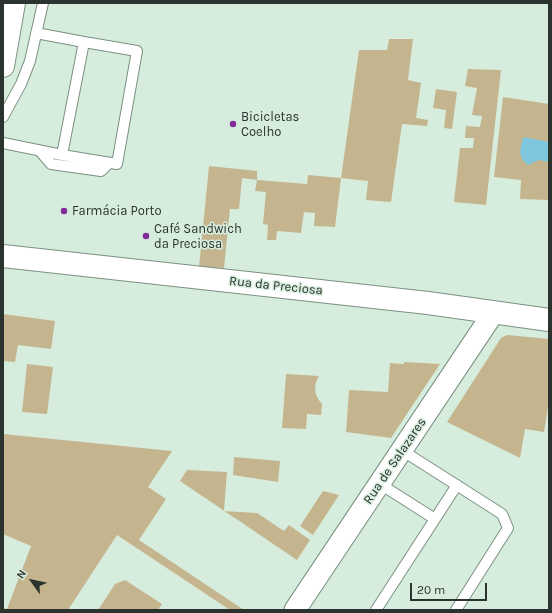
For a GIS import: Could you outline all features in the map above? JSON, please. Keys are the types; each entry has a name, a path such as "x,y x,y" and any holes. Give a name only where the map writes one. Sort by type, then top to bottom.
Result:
{"street":[{"path":"3,66 14,3"},
{"name":"Rua da Preciosa","path":"3,256 406,301 549,320"},
{"name":"Rua de Salazares","path":"295,610 403,451 494,312"}],"lane":[{"path":"3,116 21,84 30,61 43,3"},
{"path":"3,143 117,164 137,51 36,33"},
{"path":"62,154 84,42"},
{"path":"39,150 51,164 101,171 109,163"},
{"path":"403,451 502,514 508,528 456,610"},
{"path":"380,484 435,519"},
{"path":"376,610 457,485"}],"shaded area":[{"path":"389,39 413,39 408,80 421,83 416,118 428,120 427,126 402,124 391,202 366,200 368,181 341,178 359,50 387,50"},
{"path":"468,69 501,70 486,205 454,202 460,148 473,148 474,138 465,138 466,126 480,127 482,116 472,115 477,88 465,86"},
{"path":"436,89 457,92 452,129 444,128 446,110 433,108"},
{"path":"503,97 549,104 549,200 520,199 521,180 494,177"},
{"path":"209,166 257,171 257,180 242,178 239,209 230,209 224,268 199,267"},
{"path":"308,175 341,178 335,227 314,226 315,213 304,212 301,233 277,231 276,240 267,240 268,225 263,224 266,192 255,191 257,180 307,184"},
{"path":"3,314 55,321 51,349 18,345 15,362 3,361"},
{"path":"507,335 549,339 549,401 544,432 525,429 520,458 447,422 501,338"},
{"path":"404,362 440,364 391,438 346,432 349,390 388,392 390,363 404,364"},
{"path":"27,364 53,367 47,414 22,412"},
{"path":"286,374 319,376 315,390 317,398 322,404 321,415 307,414 306,429 282,428"},
{"path":"3,434 172,451 148,487 166,499 139,540 244,610 230,610 117,535 68,610 3,610 3,608 7,609 31,546 3,534"},
{"path":"234,457 280,461 278,482 233,475"},
{"path":"187,470 227,472 224,511 180,481"},
{"path":"323,491 339,495 313,535 300,526"},
{"path":"224,511 257,513 284,531 289,525 310,540 297,560"},
{"path":"125,580 162,604 158,610 98,610 115,584"}],"water":[{"path":"524,137 549,142 549,162 539,160 528,165 524,162 521,158 520,152"}],"place":[{"name":"Bicicletas Coelho","path":"233,124"},
{"name":"Farmácia Porto","path":"64,211"},
{"name":"Café Sandwich da Preciosa","path":"146,236"}]}
